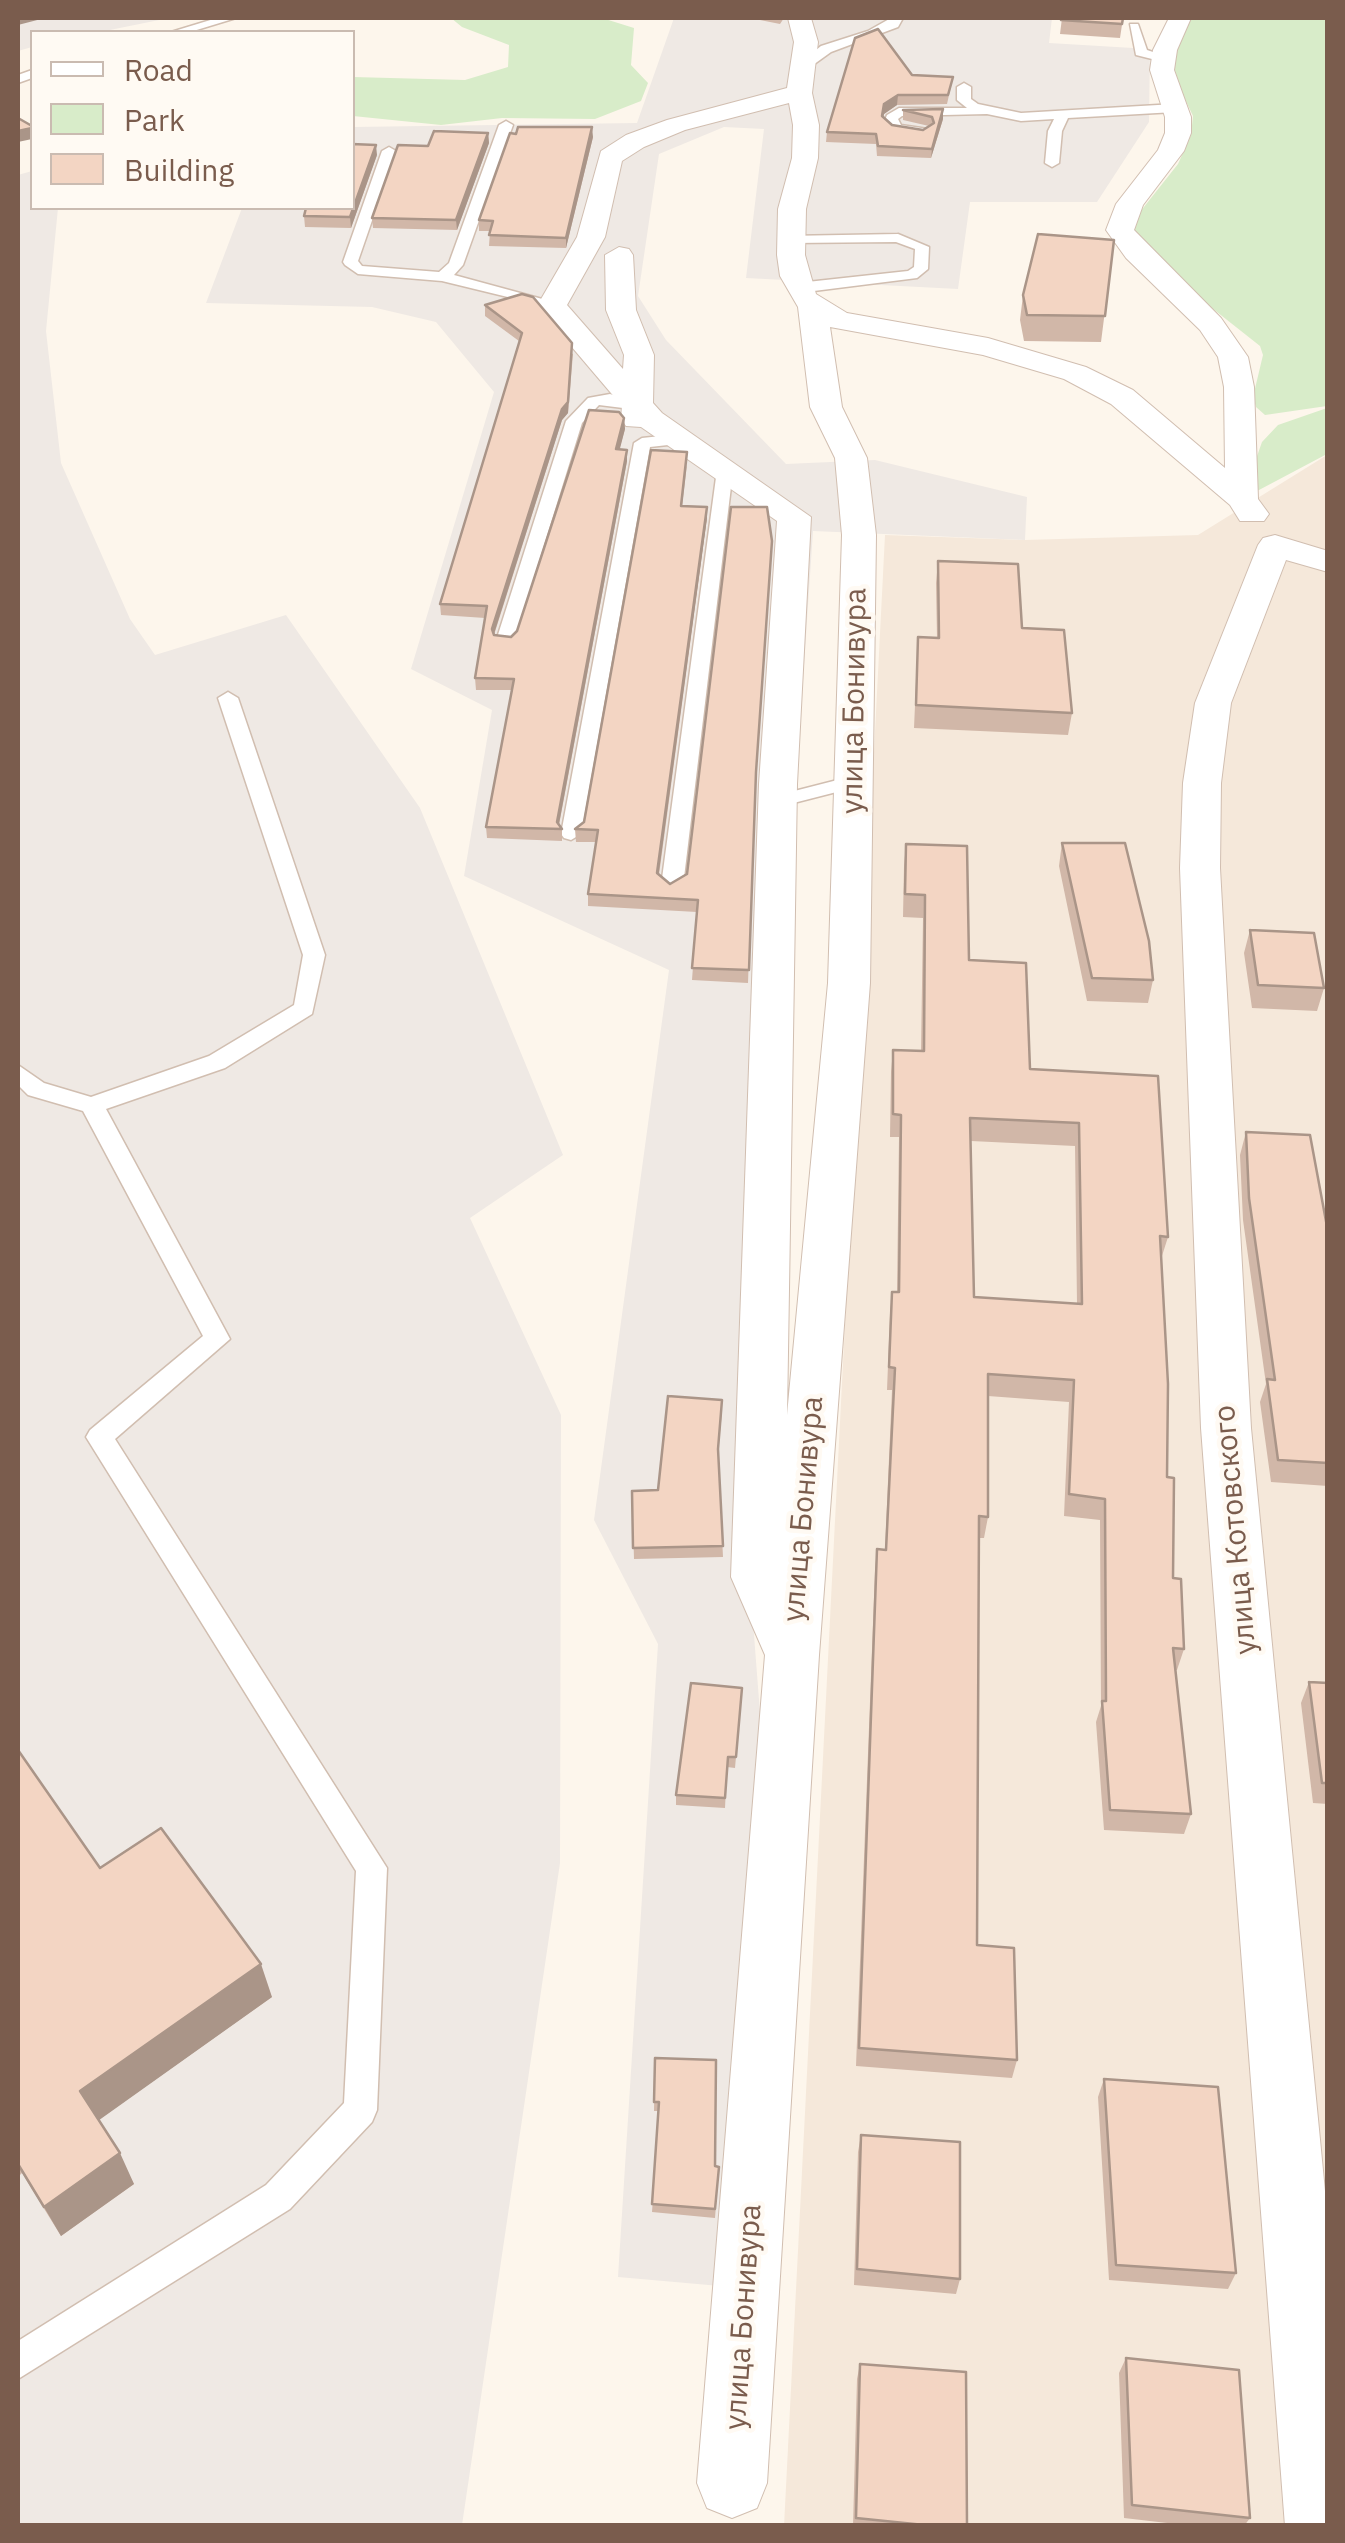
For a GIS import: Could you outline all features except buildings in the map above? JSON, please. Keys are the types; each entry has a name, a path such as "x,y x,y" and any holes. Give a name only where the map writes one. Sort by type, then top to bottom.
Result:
{"street":[{"name":"улица Бонивура","path":"730,2497 792,1654 848,983 859,535 851,458 826,407 791,240 792,209 805,158 806,125 800,80 806,42 800,18"},
{"path":"1180,18 1163,60 1163,78 1179,125 1176,142 1136,194 1120,230 1136,252 1212,324 1233,357 1238,387 1242,499"},
{"path":"792,1654 758,1577 778,800 794,516 638,414 552,306 591,237 610,157 676,125 800,80"},
{"path":"619,255 621,310 639,355 638,414"},
{"path":"805,298 859,326 988,348 1075,372 1122,397 1242,499 1276,544 1328,562"},
{"name":"улица Котовского","path":"1276,544 1214,704 1202,783 1200,868 1226,1428 1321,2526"}],"lane":[{"path":"185,30 230,18"},
{"path":"800,80 826,48 872,34 894,24 897,18"},
{"path":"1134,27 1141,52 1163,60"},
{"path":"964,87 968,103 992,112"},
{"path":"923,132 897,128 890,124 892,118 899,112 992,112 1021,117 1176,108"},
{"path":"1052,164 1054,131 1062,116"},
{"path":"442,277 456,266 506,124"},
{"path":"389,151 350,262 358,270 442,277 552,306"},
{"path":"791,240 898,238 922,247 921,269 912,276 805,298"},
{"path":"505,641 574,421 594,401 610,399 638,414"},
{"path":"571,834 642,444 680,440"},
{"path":"672,886 725,470"},
{"path":"18,1073 36,1089 92,1105 217,1062 304,1009 314,955 228,698"},
{"path":"778,800 853,782"},
{"path":"18,2360 278,2196 360,2110 372,1868 98,1438 217,1339 92,1105"}],"shaded area":[{"path":"18,18 169,18 110,30 30,30 30,48 18,51"},
{"path":"674,18 1052,18 1049,43 1150,49 1149,122 1097,202 970,202 958,289 746,278 764,129 724,127 659,154 638,296 666,340 786,464 875,460 1027,497 1025,540 813,531 746,1531 761,1726 720,2286 618,2277 658,1644 594,1520 669,970 464,876 492,710 411,669 494,392 436,322 372,307 206,303 241,210 355,210 355,127 637,123"},
{"path":"30,172 30,210 58,210 46,331 61,463 130,619 155,655 286,615 420,808 563,1155 470,1218 561,1415 560,1863 462,2525 18,2526 18,175"},
{"path":"1327,455 1327,2525 784,2526 885,535 1025,540 1198,535"}],"green space":[{"path":"451,18 602,18 634,28 631,65 648,83 641,101 595,119 502,118 441,125 355,116 355,77 465,80 508,67 509,45 462,27"},
{"path":"1189,18 1327,18 1327,406 1265,415 1256,407 1253,397 1263,355 1260,346 1198,297 1134,234 1132,222 1178,164 1191,135 1193,116 1173,74 1174,51"},
{"path":"1327,408 1327,454 1242,499 1262,442 1278,425"}]}
